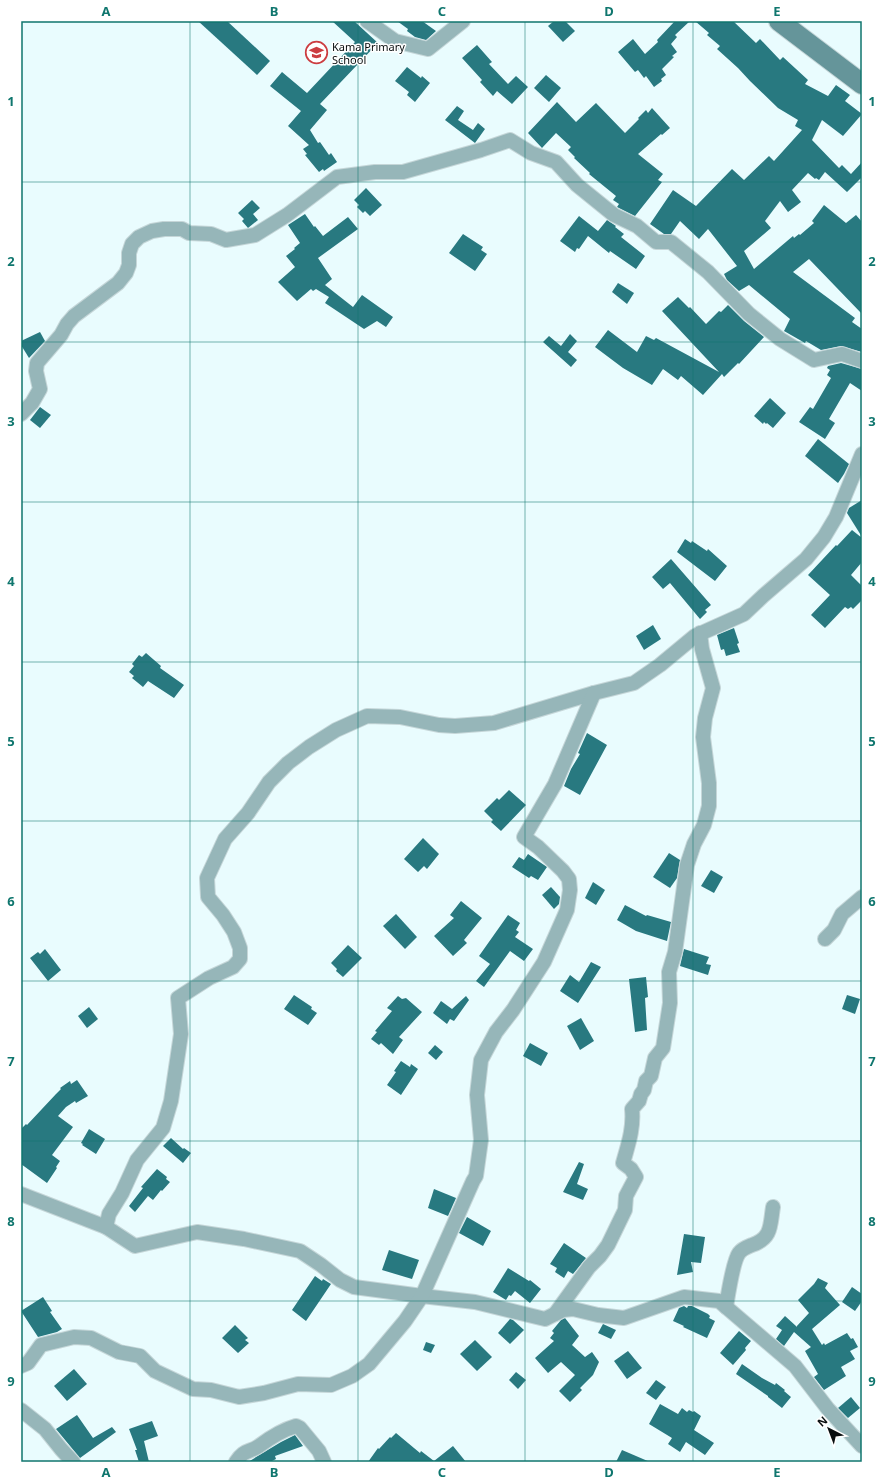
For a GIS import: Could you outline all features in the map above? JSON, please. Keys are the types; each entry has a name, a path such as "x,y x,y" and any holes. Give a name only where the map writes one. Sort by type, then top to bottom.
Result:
{"street":[{"path":"367,21 395,41 428,49 463,21"},
{"path":"779,21 862,84"},
{"path":"21,414 32,403 40,388 36,371 37,363 61,335 67,324 74,316 118,283 126,273 129,265 129,253 132,244 138,237 152,231 164,229 182,229 189,233 211,234 226,240 255,235 287,215 337,177 374,172 403,172 510,140 531,153 556,162 577,185 614,215 637,226 656,242 671,242 708,272 749,314 780,339 814,360 842,354 862,361"},
{"path":"106,1227 108,1214 122,1193 137,1160 163,1128 171,1102 181,1034 178,998 209,978 233,967 240,959 240,948 234,932 223,915 208,897 207,878 226,839 248,813 269,782 288,763 309,747 336,730 367,716 400,717 439,725 455,726 494,723 594,693 634,683 660,665 700,633 744,614 806,559 824,537 836,517 862,454"},
{"path":"555,1314 588,1267 600,1256 608,1245 625,1210 626,1196 636,1177 633,1172 623,1163 633,1118 632,1109 639,1101 640,1094 644,1090 646,1082 651,1076 655,1058 663,1048 670,1003 669,972 675,952 687,865 694,844 704,825 709,806 709,783 703,737 705,718 713,688 702,650 700,633"},
{"path":"21,1366 28,1363 41,1345 74,1337 91,1338 119,1352 140,1356 155,1372 194,1389 211,1390 239,1397 264,1393 298,1384 331,1385 352,1376 369,1364 422,1296 476,1176 481,1140 477,1095 481,1060 496,1032 513,1010 544,962 567,910 570,890 569,879 538,848 524,837 555,784 594,693"},
{"path":"825,939 834,930 842,914 862,897"},
{"path":"21,1194 106,1227 135,1246 197,1232 244,1239 300,1251 340,1280 354,1287 475,1302 545,1319 563,1310 573,1309 598,1315 624,1318 684,1297 719,1301 795,1366 828,1409 862,1446"},
{"path":"726,1307 736,1257 744,1248 758,1243 767,1236 770,1231 773,1208"},
{"path":"21,1410 45,1429 73,1462"},
{"path":"236,1462 245,1451 258,1447 272,1436 296,1426 300,1428 319,1451 324,1462"}],"building":[{"path":"198,21 227,21 270,61 257,75"},
{"path":"332,21 354,21 378,43 320,104 327,110 310,130 318,143 320,142 329,155 331,153 337,162 324,171 323,169 319,172 305,155 307,154 303,149 309,145 288,126 301,111 270,86 282,72 307,93 355,42"},
{"path":"397,21 422,21 436,31 426,40 415,37 407,31 408,29"},
{"path":"554,21 565,21 575,31 563,42 548,26"},
{"path":"675,21 690,21 675,35 677,37 671,44 677,52 662,69 666,75 661,79 662,81 654,87 646,76 644,78 638,70 635,72 618,52 633,39 645,54 658,42 657,40"},
{"path":"695,21 733,21 756,43 760,39 780,60 783,57 808,80 805,84 828,96 836,85 850,95 845,101 862,114 843,136 822,120 812,140 839,168 842,165 851,174 862,162 862,177 847,192 825,172 819,180 816,178 815,179 808,173 792,190 801,202 788,212 780,201 765,221 771,228 744,251 754,269 793,236 794,238 799,234 800,235 814,223 812,221 824,205 846,223 856,215 862,222 862,314 809,259 793,272 855,318 852,322 862,329 862,352 841,346 821,350 784,331 790,319 749,285 739,291 727,280 724,274 737,266 708,229 699,239 680,221 671,234 664,234 650,224 673,190 696,206 732,169 744,180 769,156 774,161 802,130 795,126 798,120 778,108 717,49 720,46 707,35 709,33"},
{"path":"477,45 492,62 489,64 508,84 516,76 528,87 512,104 497,91 493,96 480,82 482,80 462,58"},
{"path":"407,67 430,83 415,102 407,95 409,92 395,81"},
{"path":"546,75 561,88 549,102 534,88"},
{"path":"557,102 576,122 596,103 625,133 646,110 648,113 652,108 670,128 638,154 663,174 658,180 662,182 635,216 617,207 619,204 613,200 616,196 589,174 590,173 568,150 571,147 556,133 542,148 528,133"},
{"path":"457,106 464,111 458,120 473,130 478,123 485,129 475,143 445,120"},
{"path":"366,188 382,205 370,216 365,211 363,213 357,207 359,205 354,200"},
{"path":"252,200 260,208 253,214 258,220 248,228 242,221 244,219 238,213"},
{"path":"305,214 314,227 315,226 323,236 348,217 358,229 318,258 332,279 325,285 353,307 362,295 393,317 386,327 377,321 364,329 325,303 329,297 316,289 313,291 311,289 297,301 278,282 295,267 286,256 300,243 288,225"},
{"path":"579,216 598,231 607,220 616,226 615,227 624,234 621,237 645,256 636,269 610,251 609,253 588,236 579,249 577,248 575,252 560,241"},
{"path":"463,234 483,247 481,250 487,254 475,271 449,253"},
{"path":"618,283 634,293 627,304 612,292"},
{"path":"678,297 706,324 719,311 721,312 728,305 744,321 764,337 739,364 738,363 724,377 722,374 703,395 681,376 678,380 663,369 652,385 623,368 595,347 608,330 637,352 646,336 654,340 656,338 719,372 662,311"},
{"path":"40,332 45,341 29,358 21,345 21,341"},
{"path":"570,334 577,341 568,352 577,360 571,367 543,342 549,336 561,346"},
{"path":"841,363 862,369 862,391 850,383 829,419 835,423 825,439 799,422 810,407 813,409 831,378 827,375 830,370 827,368 828,366"},
{"path":"770,398 786,413 773,428 767,423 766,424 764,422 763,424 754,416"},
{"path":"40,407 51,415 40,428 30,420"},
{"path":"818,439 849,464 838,483 805,456"},
{"path":"862,500 862,537 847,513 849,508"},
{"path":"852,530 862,538 862,562 851,575 862,586 862,600 853,609 851,607 848,609 845,607 825,628 811,615 830,595 808,575"},
{"path":"685,539 691,543 692,541 707,551 708,549 727,566 715,581 677,552"},
{"path":"671,559 711,605 705,610 707,612 700,619 670,583 663,589 652,577"},
{"path":"653,625 661,639 644,650 636,636"},
{"path":"734,628 739,643 737,644 740,652 726,656 724,649 721,650 717,635"},
{"path":"146,653 161,666 160,668 184,685 174,698 148,681 143,687 132,678 134,676 129,672 134,666 132,664 139,655 142,657"},
{"path":"587,733 607,745 580,795 564,786 571,769 580,754 578,753"},
{"path":"509,790 526,805 501,831 491,822 493,820 484,811 497,798 499,800"},
{"path":"423,838 439,854 427,869 424,866 418,872 404,859"},
{"path":"669,853 680,860 677,878 670,888 653,877"},
{"path":"528,854 547,867 538,880 531,876 529,878 512,867 519,857 524,860"},
{"path":"711,870 723,877 714,893 701,886"},
{"path":"593,882 605,890 596,905 585,898"},
{"path":"551,887 560,897 559,904 554,909 542,895"},
{"path":"461,901 482,918 464,940 467,943 453,956 434,936 454,918 450,915"},
{"path":"625,905 646,916 647,915 671,922 667,941 636,931 617,920"},
{"path":"396,914 417,937 405,949 383,926"},
{"path":"508,915 520,923 516,930 519,932 515,937 533,949 524,961 510,951 484,987 476,981 490,964 479,956"},
{"path":"348,945 362,958 343,977 336,971 337,969 331,963"},
{"path":"45,949 61,970 48,981 30,958 38,952 40,954"},
{"path":"684,949 709,957 706,964 711,965 708,975 680,966"},
{"path":"591,962 601,967 578,1003 560,991 570,975 579,982"},
{"path":"646,977 648,997 645,998 647,1030 635,1032 629,979"},
{"path":"294,995 312,1007 311,1009 317,1013 308,1025 284,1009"},
{"path":"847,995 860,999 855,1014 842,1009"},
{"path":"398,996 402,999 406,998 422,1012 399,1037 403,1040 393,1054 381,1043 379,1045 371,1039 377,1032 375,1031 392,1011 387,1008"},
{"path":"466,996 469,1000 454,1021 450,1019 447,1024 433,1013 441,1001 452,1009"},
{"path":"89,1007 98,1019 87,1028 78,1016"},
{"path":"581,1018 594,1041 580,1050 567,1026"},
{"path":"530,1043 548,1053 541,1066 523,1056"},
{"path":"435,1045 443,1052 436,1060 428,1053"},
{"path":"401,1061 410,1067 411,1064 418,1069 401,1095 387,1085 396,1072 394,1071"},
{"path":"77,1080 88,1096 76,1103 75,1101 66,1107 58,1116 73,1127 52,1155 60,1161 47,1183 21,1164 21,1129 26,1124 27,1125 61,1089 60,1088 70,1081 71,1084"},
{"path":"89,1129 105,1139 96,1154 81,1143"},
{"path":"171,1138 183,1149 184,1148 191,1153 183,1163 163,1146"},
{"path":"579,1162 584,1164 577,1184 588,1189 583,1200 563,1192"},
{"path":"157,1169 167,1177 166,1179 170,1182 153,1200 148,1196 135,1212 129,1206 143,1188 141,1187"},
{"path":"434,1189 456,1198 448,1216 428,1208"},
{"path":"467,1217 491,1231 483,1246 459,1233"},
{"path":"684,1234 705,1237 701,1263 691,1262 693,1272 677,1275"},
{"path":"564,1243 586,1258 573,1274 568,1271 564,1278 555,1272 557,1268 550,1264"},
{"path":"389,1250 419,1260 412,1279 382,1270"},
{"path":"508,1268 529,1281 530,1280 541,1289 530,1303 515,1291 511,1296 509,1295 506,1300 493,1292"},
{"path":"315,1276 322,1281 323,1279 331,1284 306,1321 292,1310"},
{"path":"818,1278 828,1283 825,1288 840,1305 812,1329 822,1345 824,1343 825,1345 847,1333 851,1339 853,1338 858,1347 850,1351 855,1359 841,1367 846,1376 824,1390 814,1377 818,1374 805,1351 811,1347 794,1332 784,1346 776,1339 782,1330 776,1326 785,1316 796,1327 809,1313 798,1300"},
{"path":"852,1287 862,1294 862,1301 855,1311 842,1302"},
{"path":"43,1297 52,1311 50,1312 62,1329 57,1332 38,1337 21,1311"},
{"path":"684,1306 687,1308 688,1306 692,1306 708,1314 710,1316 709,1318 715,1321 707,1338 673,1321 679,1308"},
{"path":"565,1318 579,1336 572,1345 585,1357 592,1352 599,1362 593,1375 580,1388 582,1390 570,1402 559,1391 575,1375 561,1362 548,1373 535,1358 554,1341 550,1338 554,1333 552,1331 561,1320"},
{"path":"510,1319 524,1330 510,1344 498,1333"},
{"path":"603,1324 616,1330 611,1339 598,1333"},
{"path":"235,1325 248,1338 245,1340 249,1343 238,1353 222,1338"},
{"path":"739,1331 751,1341 745,1348 746,1350 733,1365 720,1353"},
{"path":"475,1340 492,1357 477,1371 460,1354"},
{"path":"426,1342 435,1345 431,1353 423,1350"},
{"path":"628,1351 642,1368 627,1379 614,1361"},
{"path":"742,1364 762,1378 775,1385 776,1383 785,1390 784,1391 791,1397 782,1408 768,1396 736,1374"},
{"path":"74,1369 87,1384 67,1401 54,1386"},
{"path":"516,1372 526,1380 518,1389 509,1380"},
{"path":"656,1380 666,1387 656,1400 646,1393"},
{"path":"851,1397 860,1408 848,1418 838,1408"},
{"path":"660,1404 678,1414 682,1408 687,1412 689,1410 694,1411 701,1416 694,1430 714,1443 705,1455 686,1442 680,1452 668,1444 672,1438 649,1424"},
{"path":"77,1415 93,1438 112,1427 116,1432 80,1458 56,1429"},
{"path":"152,1421 158,1436 144,1441 149,1462 139,1462 135,1450 137,1450 129,1429"},
{"path":"396,1433 420,1453 421,1451 434,1461 453,1446 466,1462 368,1462 378,1448 379,1449"},
{"path":"295,1435 303,1446 275,1456 276,1459 270,1462 248,1462 281,1442"},
{"path":"622,1450 650,1462 616,1462"}],"place":[{"name":"Kama Primary School","path":"317,53"}]}
